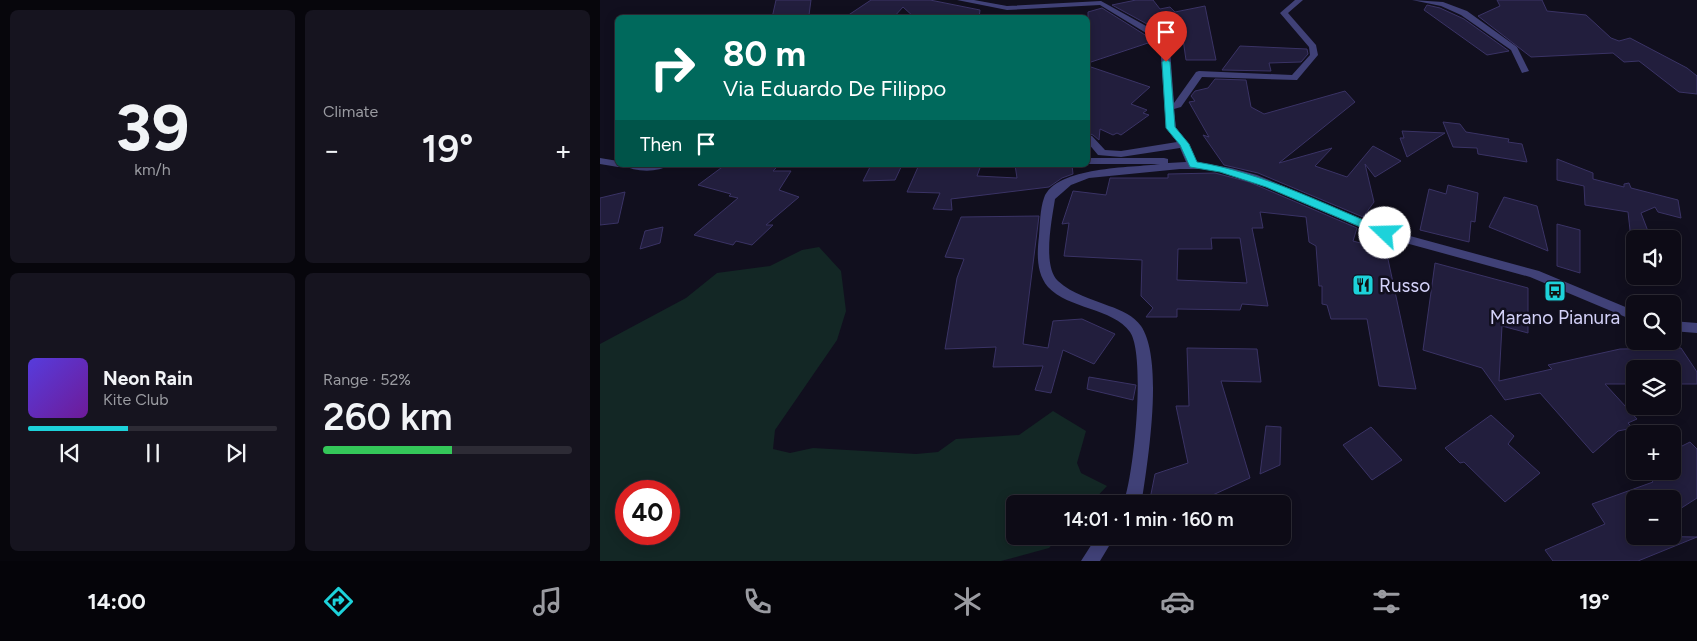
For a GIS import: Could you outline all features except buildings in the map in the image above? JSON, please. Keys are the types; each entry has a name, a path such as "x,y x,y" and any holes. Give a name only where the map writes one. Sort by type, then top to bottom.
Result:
{"street":[{"path":"961,0 1007,8 1085,2 1101,3 1164,43 1170,128 1184,144 1187,165"},
{"path":"1168,107 1178,105 1199,74 1294,78 1314,55 1313,46 1284,12 1298,0"},
{"path":"1416,0 1443,4 1464,13 1514,49 1525,71"},
{"path":"1090,140 1102,153 1121,154 1184,144"},
{"path":"600,161 615,164"},
{"path":"1090,161 1164,161 1226,170 1269,184 1385,233 1520,269 1565,284 1626,312"},
{"path":"1135,495 1142,450 1144,411 1143,348 1138,331 1125,319 1072,295 1051,282 1043,264 1050,198 1071,180 1090,173 1187,165"},
{"path":"1681,327 1697,328"},
{"path":"1090,561 1100,545"}],"green space":[{"path":"819,247 841,271 846,311 837,340 775,430 773,449 790,453 813,448 916,454 938,452 956,439 1019,435 1053,411 1086,431 1077,463 1081,473 1107,486 1098,495 1006,495 1006,545 1052,545 1049,548 1001,561 600,561 600,344 686,298 717,273 770,266 802,250"}],"place":[{"name":"Russo","path":"1363,285"},
{"name":"Marano Pianura","path":"1555,291"}],"route":[{"path":"1166,62 1170,128 1184,144 1193,165 1221,169 1269,184 1342,217 1385,233"}]}
